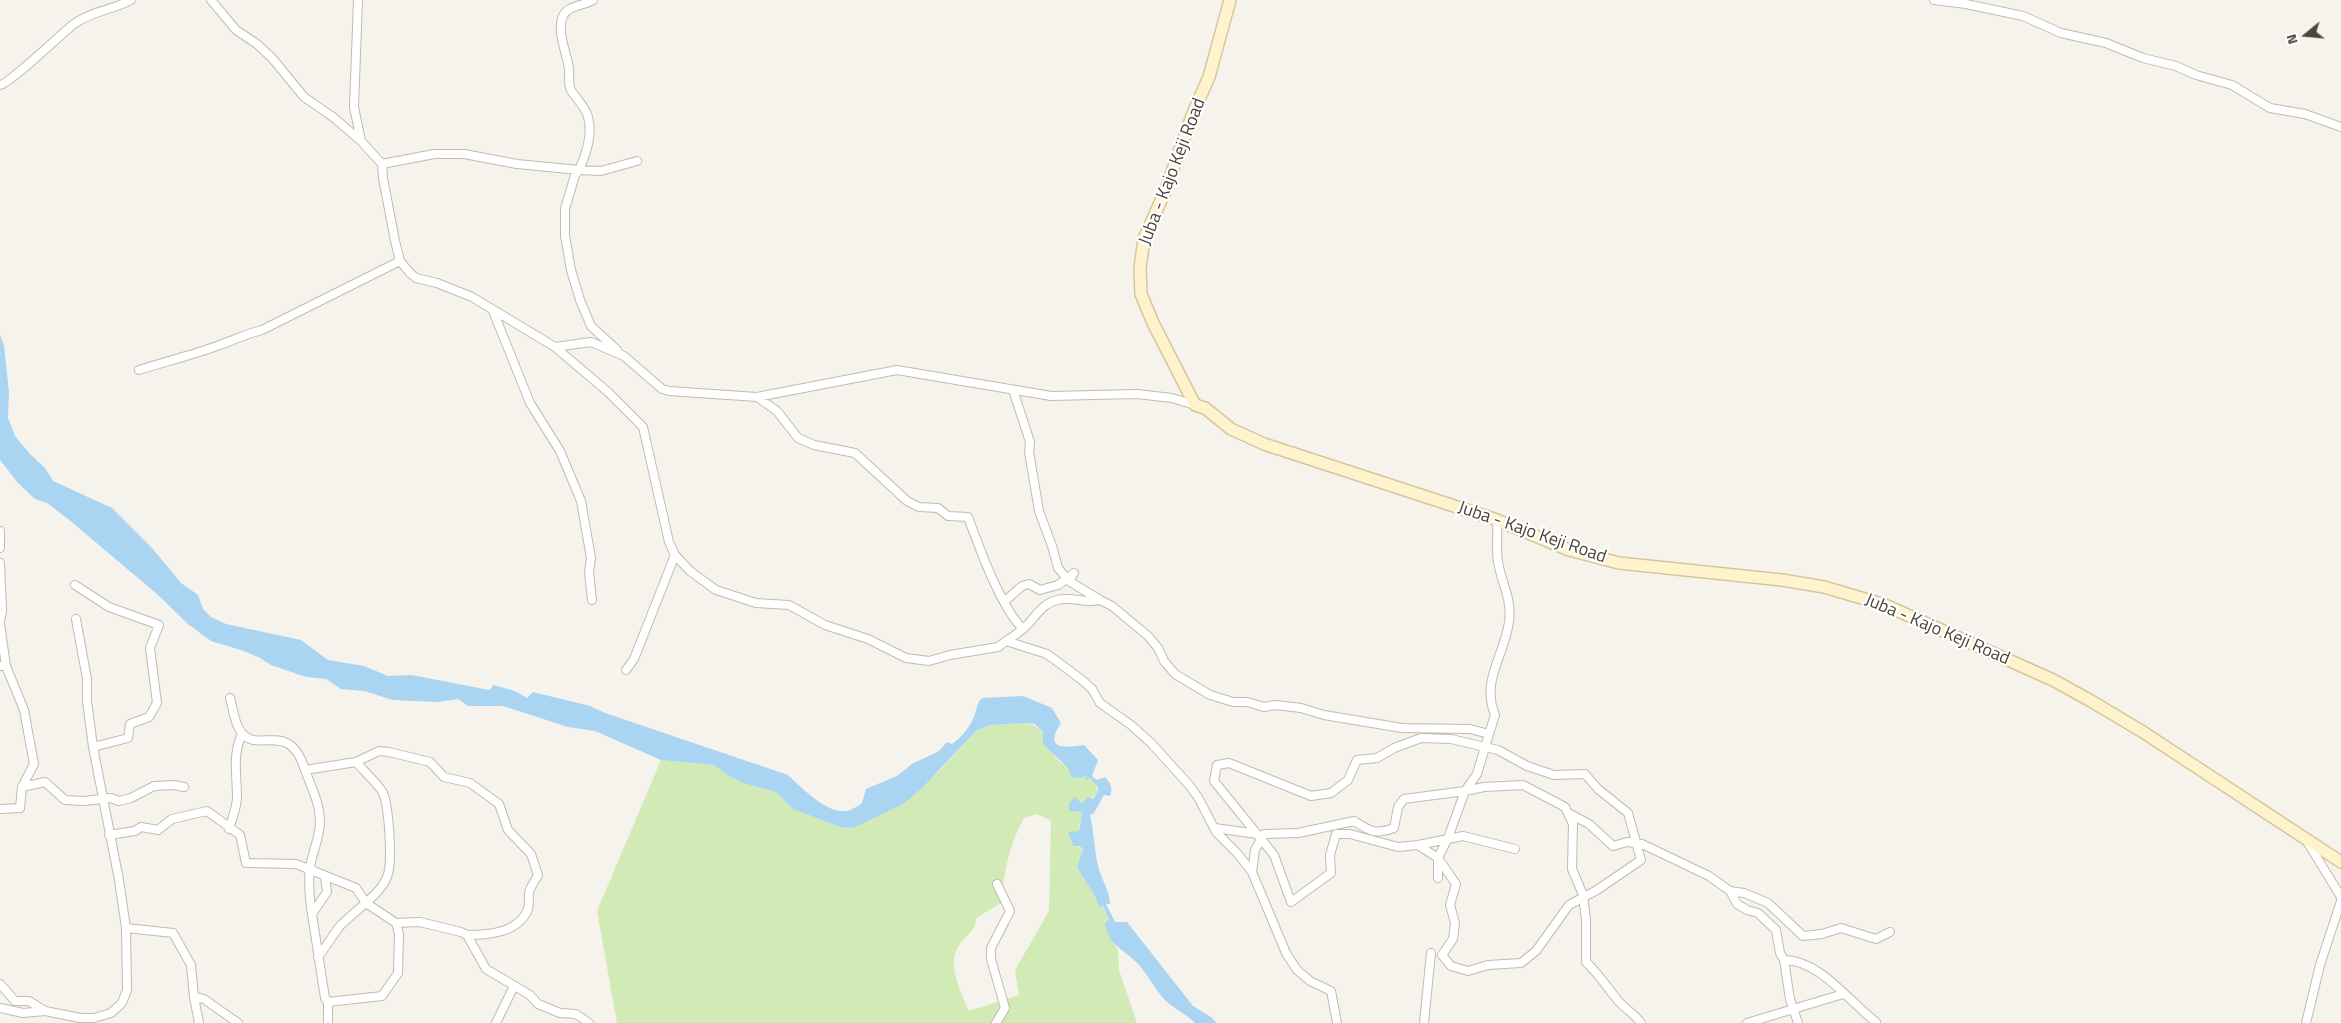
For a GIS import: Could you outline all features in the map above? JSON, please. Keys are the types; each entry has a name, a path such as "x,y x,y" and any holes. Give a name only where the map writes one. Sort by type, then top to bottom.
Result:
{"main road":[{"name":"Juba - Kajo Keji Road","path":"1230,0 1209,77 1193,113 1166,189 1144,239 1140,268 1141,294 1153,323 1195,405 1205,408 1231,429 1264,444 1498,520 1569,550 1619,563 1782,580 1824,587 1886,605 2053,680 2091,701 2143,732 2341,862"}],"street":[{"path":"0,85 76,22 95,12 122,5 131,0"},
{"path":"211,0 236,30 257,44 272,58 304,97 333,117 361,141 382,164 391,221 400,261 416,278 472,297 555,347 608,392 643,427 669,542 675,555 690,571 716,590 756,603 789,605 825,625 868,639 906,658 928,660 998,647 1023,629 1044,605 1058,600 1078,599 1093,602 1100,600"},
{"path":"358,0 354,107 361,141"},
{"path":"593,0 586,6 571,8 564,15 561,27 569,67 570,88 580,99 588,117 590,133 580,170 575,176 566,209 565,236 571,270 580,300 591,326 662,389 669,392 758,397 897,370 1051,396 1137,394 1172,398 1195,405"},
{"path":"1934,0 1966,4 2023,16 2061,34 2106,43 2143,58 2176,66 2196,75 2232,85 2270,108 2305,114 2341,127"},
{"path":"382,164 434,154 464,154 517,164 601,171 637,161"},
{"path":"139,370 206,350 236,340 246,334 262,330 400,261"},
{"path":"493,311 530,402 560,451 581,501 591,558 589,572 592,600"},
{"path":"555,347 591,342 624,356"},
{"path":"1013,390 1030,442 1029,452 1039,512 1058,568 1069,581 1112,606 1148,636 1174,674 1210,695 1233,702 1247,702 1264,707 1275,705 1302,708 1324,715 1402,728 1470,729 1489,734"},
{"path":"758,397 776,411 798,438 814,445 855,453 907,500 918,507 938,508 948,516 968,517 982,554 1005,601 1023,629"},
{"path":"1438,878 1438,858 1448,838 1465,791 1477,774 1495,715 1491,704 1490,688 1504,644 1509,622 1510,601 1498,561 1498,520"},
{"path":"0,531 0,548"},
{"path":"626,670 634,659 675,555"},
{"path":"0,563 2,611 0,623 3,666 24,710 34,764 22,788 20,808 0,809"},
{"path":"1005,601 1022,586 1029,584 1040,590 1058,585 1074,573 1069,581"},
{"path":"75,585 109,606 158,625 150,648 157,703 148,717 130,724 128,738 93,747"},
{"path":"0,1008 23,1014 45,1011 80,1018 94,1018 111,1013 122,1003 126,990 126,928 119,880 93,747 87,700 87,679 76,619"},
{"path":"1006,641 1048,654 1082,680 1092,689 1100,704 1131,725 1190,786 1216,832 1237,853 1252,872 1286,953 1297,970 1310,981 1331,991 1337,1023"},
{"path":"230,698 237,727 242,734 253,739 283,740 300,755 319,810 320,824 309,870 311,889 309,901 325,998 328,1002 328,1023"},
{"path":"229,828 237,799 235,766 238,742 242,734"},
{"path":"1418,845 1438,858 1456,884 1450,905 1455,923 1454,939 1442,955 1451,966 1468,971 1488,965 1520,964 1536,951 1569,905 1597,890 1641,860 1628,813 1598,789 1584,774 1554,775 1527,766 1498,750 1452,738 1421,738 1394,748 1377,758 1357,760 1348,780 1331,793 1311,796 1228,762 1216,766 1214,781 1274,855 1292,902 1330,873 1330,855 1336,834 1350,834 1398,848 1463,836 1516,849"},
{"path":"109,835 135,831 140,827 158,830 172,819 207,811 240,835 246,863 296,864 356,888 366,903 396,923 428,923 467,935 491,935 511,927 520,920 528,908 529,891 538,876 531,854 508,830 499,804 470,782 444,777 430,762 379,751 356,762 305,770"},
{"path":"318,957 342,924 366,903 388,877 391,844 382,792 356,762"},
{"path":"22,788 45,782 65,800 111,798 119,801 131,798 154,786 174,784 184,787"},
{"path":"1215,828 1264,834 1298,834 1354,821 1368,830 1380,833 1394,828 1398,807 1404,800 1484,787 1523,786 1565,807 1570,814 1573,824 1572,869 1583,895 1586,920 1586,962 1601,977 1617,1000 1634,1014 1641,1023"},
{"path":"1570,814 1589,824 1613,846 1627,842 1642,844 1710,876 1730,891 1737,904 1747,910 1758,913 1776,930 1780,953 1784,960 1786,982 1798,1023"},
{"path":"1252,872 1255,850 1264,834"},
{"path":"2304,837 2326,869 2341,897"},
{"path":"312,914 327,892 325,877"},
{"path":"996,1023 1005,1008 992,966 991,948 1010,911 997,884"},
{"path":"1730,891 1744,893 1768,903 1803,936 1822,934 1841,928 1876,939 1890,932"},
{"path":"2306,1023 2320,965 2341,901"},
{"path":"328,1002 382,996 398,972 399,934 396,923"},
{"path":"126,928 173,933 191,965 199,1023"},
{"path":"467,935 486,969 530,995 538,1004 560,1013 576,1014 589,1023"},
{"path":"1424,1023 1431,953"},
{"path":"1784,960 1793,960 1818,970 1876,1022"},
{"path":"0,984 15,1001 29,1001 45,1011"},
{"path":"496,1023 514,986"},
{"path":"1747,1023 1844,994"},
{"path":"194,997 204,999 238,1023"},
{"path":"22,1022 23,1014"},
{"path":"67,1014 74,1023"}],"green space":[{"path":"1025,723 1033,725 1042,732 1057,759 1093,781 1096,786 1098,792 1076,813 1082,811 1079,831 1076,831 1076,846 1083,849 1077,867 1095,896 1099,907 1103,906 1109,919 1106,928 1118,950 1119,970 1137,1023 617,1023 597,911 661,760 714,765 727,775 743,783 776,792 793,809 840,827 853,828 938,772 977,730 991,725","holes":["1037,814 1051,821 1049,911 1015,970 1019,995 969,1011 955,974 954,958 958,946 974,928 976,918 1001,903 1008,859 1014,838 1024,818"]}],"water":[{"path":"0,335 4,345 9,393 8,418 15,436 45,468 53,481 112,508 152,548 181,583 198,595 203,609 211,617 226,624 301,640 328,660 364,666 388,676 412,675 489,690 494,685 515,691 527,698 533,692 590,706 605,713 788,775 819,802 840,811 849,810 862,803 866,789 897,776 912,764 939,751 947,742 952,744 956,741 970,725 982,698 1023,696 1052,708 1061,723 1054,738 1055,743 1070,747 1084,745 1098,760 1092,776 1097,780 1105,777 1111,786 1110,796 1104,795 1094,813 1090,815 1098,866 1110,899 1110,904 1106,904 1115,922 1127,922 1193,1006 1217,1023 1195,1023 1188,1016 1171,1006 1139,965 1110,938 1105,924 1109,919 1103,906 1099,907 1095,896 1077,867 1083,849 1079,846 1074,846 1068,832 1079,831 1082,812 1069,811 1069,804 1075,797 1082,804 1088,797 1093,799 1098,792 1098,787 1090,778 1086,780 1085,775 1082,778 1071,777 1069,769 1043,744 1043,732 1035,724 991,725 977,730 921,789 903,804 853,828 840,827 793,809 776,792 743,783 727,775 714,765 661,760 595,731 568,727 503,706 468,706 458,699 438,702 393,700 364,691 341,689 326,679 306,677 271,665 241,650 211,641 188,624 157,594 68,519 47,503 35,499 18,483 0,460"}]}
